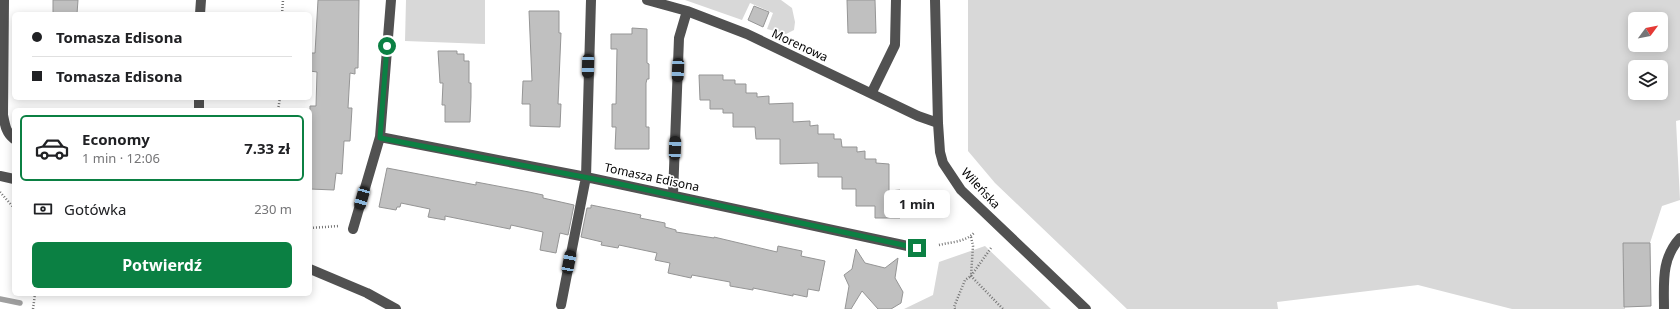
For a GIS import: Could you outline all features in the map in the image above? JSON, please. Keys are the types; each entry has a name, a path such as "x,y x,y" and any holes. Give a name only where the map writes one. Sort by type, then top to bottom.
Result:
{"street":[{"path":"4,0 3,115 5,128 12,137"},
{"path":"200,12 201,0"},
{"path":"353,228 380,138 391,0"},
{"path":"561,305 586,177 591,0"},
{"name":"Morenowa","path":"647,0 687,12 747,34 872,92 918,116 938,123"},
{"path":"872,92 895,44 896,0"},
{"name":"Wileńska","path":"935,0 938,123 940,152 943,163 951,178 961,190 1086,309"},
{"path":"673,195 678,38 687,12"},
{"name":"Tomasza Edisona","path":"380,138 586,177 917,248"},
{"path":"0,176 12,179"},
{"path":"1664,309 1664,268 1671,247 1680,238"},
{"path":"312,270 367,293 396,309"}],"path":[{"path":"282,12 283,0"},
{"path":"0,192 12,206"},
{"path":"312,228 339,226 353,228"},
{"path":"939,244 963,240 971,237 975,232"},
{"path":"971,237 971,276 1003,309"},
{"path":"955,309 954,307 965,280 971,276 991,248"},
{"path":"33,309 35,296"}],"shaded area":[{"path":"406,0 485,0 485,44 405,41"},
{"path":"685,0 781,0 792,8 795,22 794,30 786,34 767,29 773,13 750,3 742,20"},
{"path":"968,0 1680,0 1680,120 1676,121 1680,200 1662,206 1650,243 1623,243 1625,309 1512,309 1418,285 1277,302 1278,309 1127,309 995,183 968,151"},
{"path":"985,246 1051,309 904,309 933,295 939,262"}],"building":[{"path":"53,0 78,0 77,12 53,12"},
{"path":"318,0 359,0 358,68 355,68 355,74 350,73 348,108 352,108 350,141 344,141 342,174 336,173 334,190 312,189 312,108 310,108 310,106 316,106 317,72 312,71 312,53 315,53"},
{"path":"847,0 875,0 876,33 848,33"},
{"path":"754,6 769,12 763,27 748,20"},
{"path":"529,11 559,11 559,33 561,33 558,104 561,104 560,127 530,126 530,104 522,104 523,81 532,81"},
{"path":"632,28 647,29 647,63 649,64 649,79 647,79 646,83 646,127 649,127 649,149 615,149 616,127 612,127 612,104 616,104 617,49 611,49 611,34 632,34"},
{"path":"438,51 457,51 457,54 464,54 464,61 469,61 469,83 471,83 470,122 445,122 445,105 442,105 443,83 440,83"},
{"path":"699,75 723,75 723,80 735,80 735,84 746,84 746,93 757,93 757,97 769,96 769,104 793,103 793,122 810,121 810,126 818,125 818,134 834,134 834,139 841,139 842,147 857,147 857,152 865,151 865,159 876,159 876,163 889,164 889,191 900,190 900,218 875,218 875,206 856,206 856,189 842,189 842,177 818,177 818,163 780,164 780,139 756,139 755,127 733,127 733,113 723,113 723,109 710,109 710,100 700,100"},
{"path":"387,168 476,185 476,182 529,192 543,195 543,198 574,205 568,235 560,233 556,253 540,250 543,232 511,225 510,229 445,216 445,220 428,217 430,209 401,203 400,207 397,207 396,210 379,207"},
{"path":"591,205 641,215 640,218 665,223 665,227 676,230 676,232 714,237 777,252 778,246 802,251 801,256 825,261 819,291 808,289 807,297 793,294 793,296 753,288 753,290 730,286 730,282 692,275 691,278 668,273 670,263 655,260 657,253 619,245 618,248 601,245 602,242 581,237 587,208 591,208"},
{"path":"1623,243 1650,243 1651,306 1624,307"},
{"path":"856,249 865,263 885,268 898,258 895,278 903,292 901,303 891,309 878,309 862,291 851,309 845,309 849,286 844,275 852,269"}],"waterway":[{"path":"0,299 20,303"}],"route":[{"path":"387,46 380,138 586,177 917,248"}]}
